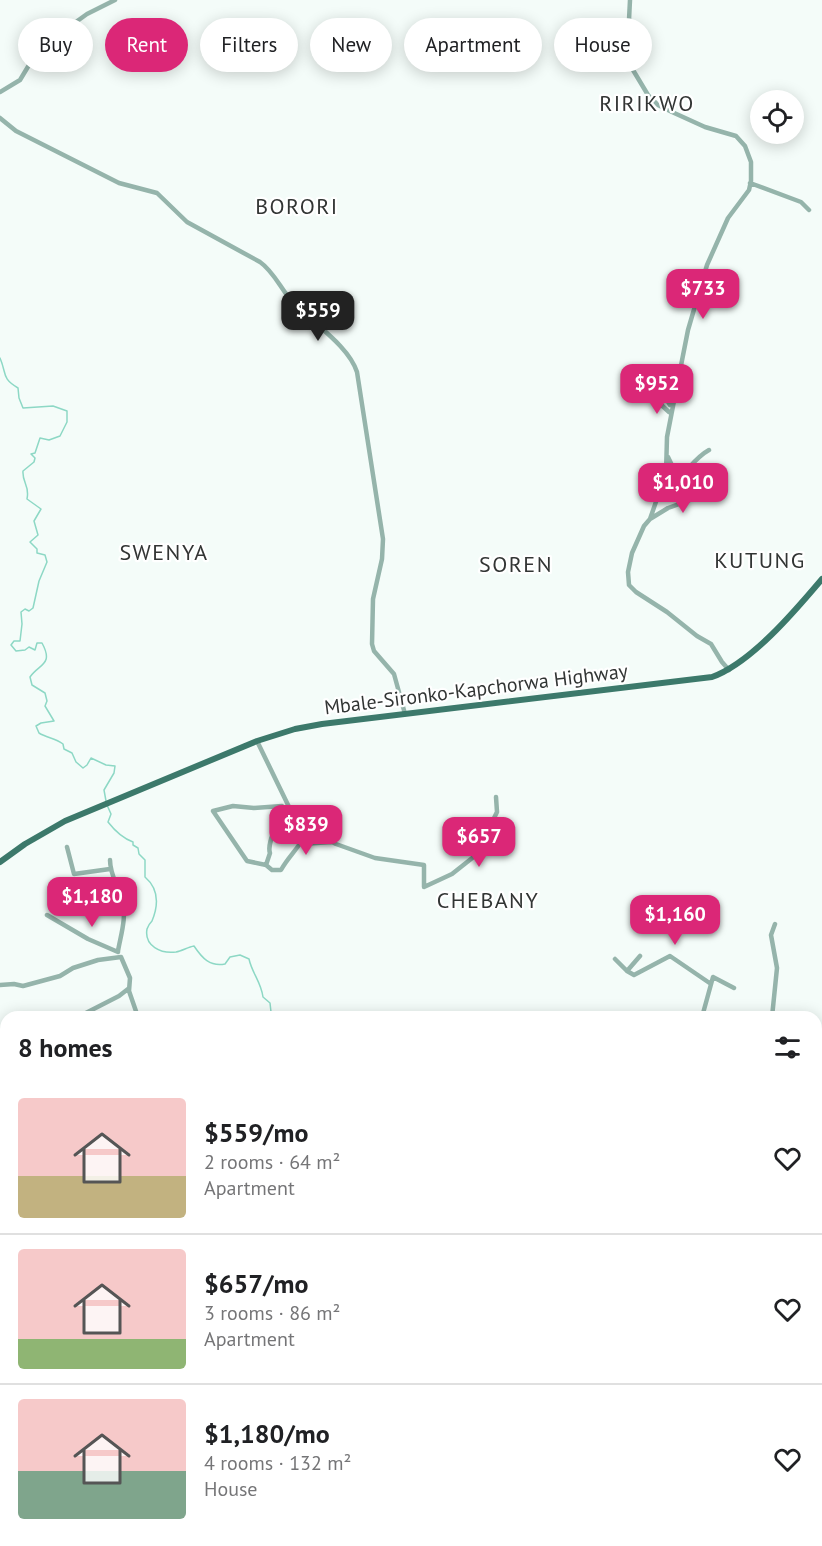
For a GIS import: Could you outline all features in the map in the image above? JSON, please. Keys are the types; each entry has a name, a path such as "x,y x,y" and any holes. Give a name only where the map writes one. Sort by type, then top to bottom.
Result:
{"main road":[{"name":"Mbale-Sironko-Kapchorwa Highway","path":"0,862 65,821 257,741 295,729 712,677 729,670 784,623 822,579"}],"street":[{"path":"0,92 20,80 35,55 73,23 98,7 115,0"},
{"path":"630,0 627,60 648,95 658,105 672,112 705,127 736,136 747,151 751,162 750,183 745,197 728,218 707,265 688,330 668,431 667,454 679,480 694,464 697,456 709,450"},
{"path":"0,118 16,131 119,183 158,193 187,222 260,262 270,271 297,307 351,358 357,372 383,539 373,599 372,644 374,651 394,674 405,714"},
{"path":"750,183 801,202 809,210"},
{"path":"636,380 647,395 669,412"},
{"path":"650,519 664,481 669,412 678,381"},
{"path":"656,400 667,400 670,405"},
{"path":"709,493 668,508 650,519 644,526 630,560 629,585 711,644 729,670"},
{"path":"257,741 301,826 333,842 375,858 424,865 424,887 452,874 476,855 497,813 496,797"},
{"path":"266,865 270,853 268,849 271,836 282,806 254,808 233,806 213,811 247,861 266,865 272,870 281,870 301,844 308,829"},
{"path":"275,830 295,816"},
{"path":"301,844 333,842"},
{"path":"67,847 74,874 110,870"},
{"path":"110,860 110,870 122,901 124,921 118,951 130,978 128,989 136,1011"},
{"path":"47,915 88,939 118,951"},
{"path":"773,1011 777,968 771,935 775,924"},
{"path":"627,971 640,956"},
{"path":"615,959 634,975 670,956 711,984"},
{"path":"0,985 23,986 60,976 74,968 98,960 121,957"},
{"path":"704,1011 713,977 734,988"},
{"path":"90,1011 128,989"}],"waterway":[{"path":"0,358 7,378 18,388 23,408 53,406 67,411 67,422 60,436 49,440 40,438 35,453 31,454 35,458 34,462 23,471 28,490 27,499 41,509 34,521 38,535 30,542 37,549 37,553 45,555 47,562 39,581 33,608 21,612 20,641 14,641 11,645 16,651 29,647 35,650 37,643 42,643 46,660 30,677 32,685 45,693 47,701 45,706 54,721 36,726 39,733 63,744 64,749 72,753 76,762 83,768 91,758 106,765 115,766 114,773 104,790 106,801"},
{"path":"107,805 111,814 108,822 119,834 133,842 145,860 145,877 153,887 156,897 156,909 147,929 148,940 151,944 165,952 194,946 203,958 220,965 225,964 230,957 240,955 249,959 263,997 270,1003 271,1011"}],"district":[{"name":"RIRIKWO","path":"647,103"},
{"name":"BORORI","path":"297,206"},
{"name":"SWENYA","path":"164,552"},
{"name":"KUTUNG","path":"760,560"},
{"name":"SOREN","path":"516,564"},
{"name":"CHEBANY","path":"488,900"}]}
